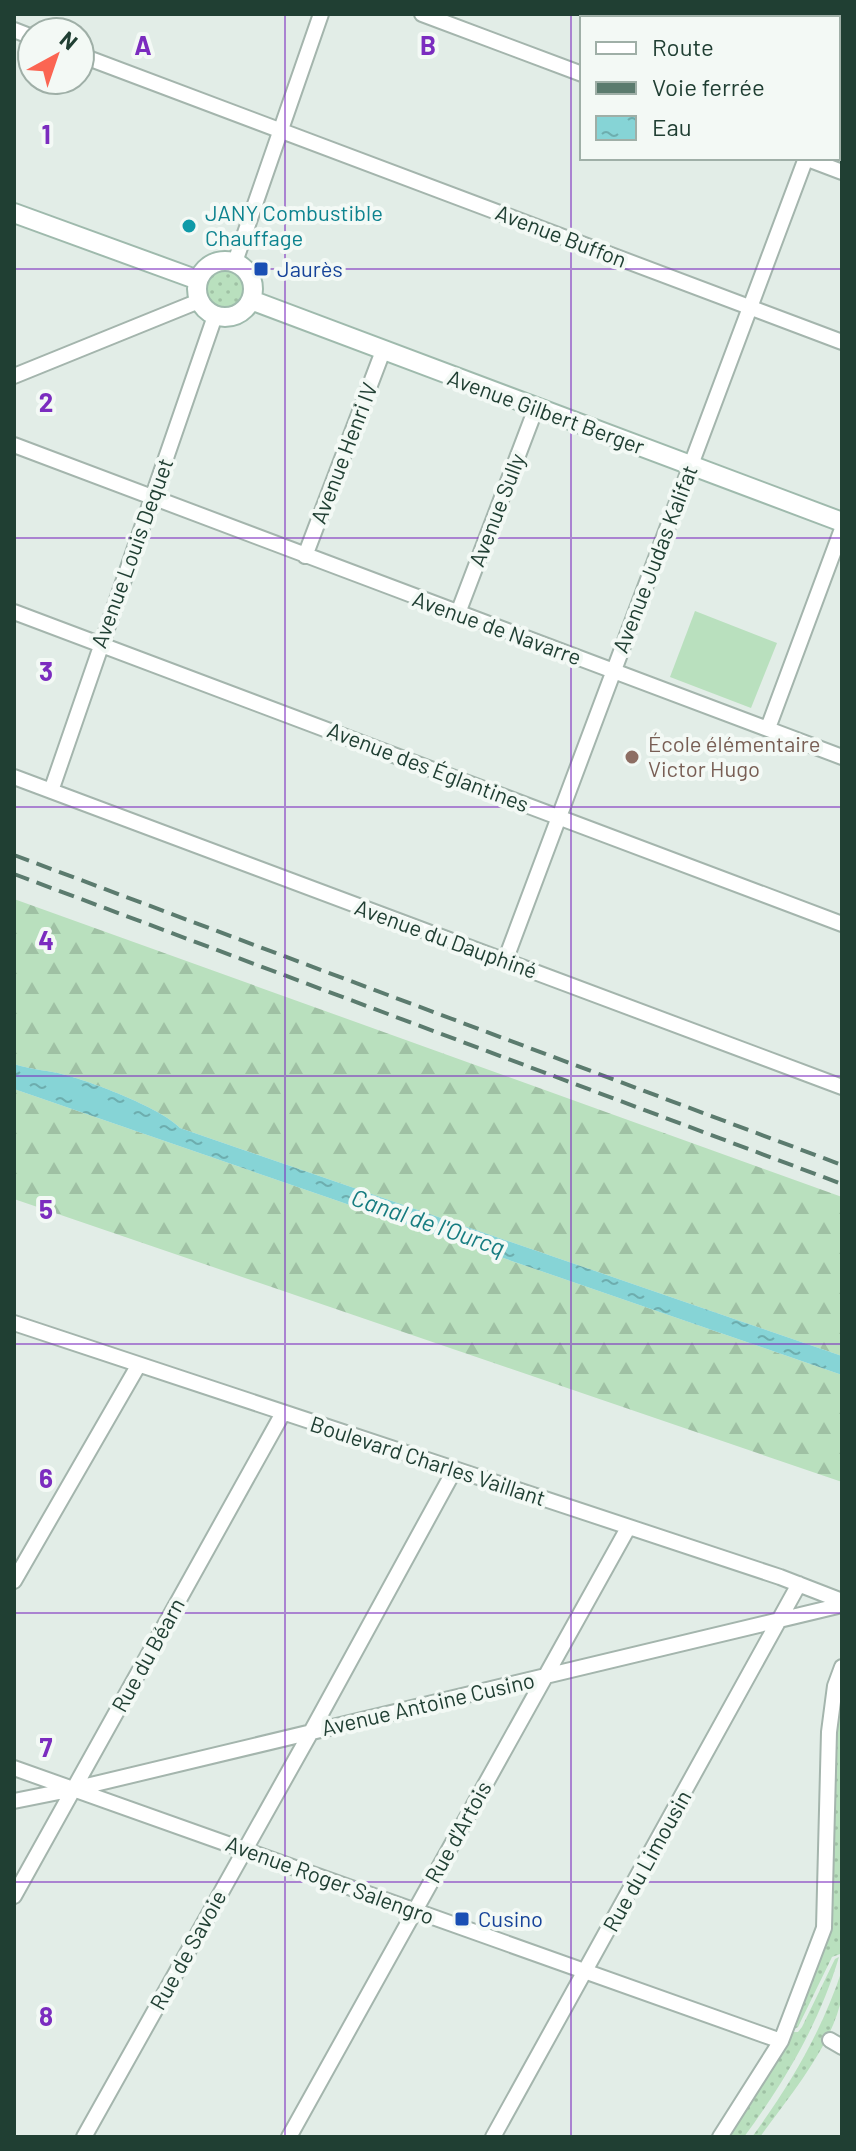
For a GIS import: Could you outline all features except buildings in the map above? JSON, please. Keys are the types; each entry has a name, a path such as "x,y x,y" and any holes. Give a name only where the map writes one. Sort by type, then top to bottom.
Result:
{"street":[{"path":"235,262 321,14"},
{"path":"422,14 580,73"},
{"name":"Avenue Buffon","path":"96,61 842,342"},
{"name":"Avenue Judas Kalifat","path":"505,961 805,160"},
{"path":"811,160 842,172"},
{"path":"14,213 198,280"},
{"path":"235,262 253,282 251,300 240,313 223,318 215,316 199,301 198,280 212,263 235,262"},
{"name":"Avenue Gilbert Berger","path":"251,300 842,522"},
{"path":"14,376 199,301"},
{"name":"Avenue Louis Dequet","path":"51,791 99,643 215,316"},
{"name":"Avenue Henri IV","path":"305,556 383,351"},
{"name":"Avenue Sully","path":"458,613 536,408"},
{"name":"Avenue de Navarre","path":"14,445 842,757"},
{"path":"768,728 842,529"},
{"name":"Avenue des Églantines","path":"14,612 842,924"},
{"name":"Avenue du Dauphiné","path":"14,777 842,1087"},
{"name":"Boulevard Charles Vaillant","path":"14,1323 799,1584 842,1603"},
{"path":"14,1581 138,1366"},
{"name":"Rue du Béarn","path":"14,1896 283,1413"},
{"name":"Rue de Savoie","path":"84,2137 455,1469"},
{"name":"Rue d'Artois","path":"289,2137 628,1528"},
{"name":"Rue du Limousin","path":"493,2137 799,1584"},
{"name":"Avenue Antoine Cusino","path":"14,1801 780,1622 842,1603"},
{"path":"720,2137 781,2041 824,1928 829,1732 835,1686 842,1667"},
{"name":"Avenue Roger Salengro","path":"14,1768 781,2041"}],"green space":[{"path":"224,266 240,273 247,289 240,305 224,312 208,305 201,289 208,273"},
{"path":"695,611 777,643 751,708 670,677"},
{"path":"14,899 842,1197 842,1356 180,1128 141,1103 86,1081 14,1064"},
{"path":"14,1089 842,1375 842,1482 14,1199"},
{"path":"842,1685 842,1945 840,1954 832,1957 798,2027 794,2029 831,1925 836,1730"},
{"path":"839,1957 811,2029 787,2073 744,2137 730,2137 732,2134 728,2131 791,2032 798,2032 802,2027 835,1959"},
{"path":"842,1970 842,1995 837,2014 820,2051 760,2137 752,2137 804,2057 825,2015"}],"water":[{"name":"Canal de l'Ourcq","path":"14,1064 86,1081 141,1103 180,1128 842,1356 842,1375 14,1089"}],"railway":[{"path":"14,855 842,1165"},
{"path":"14,874 842,1184"}],"place":[{"name":"JANY Combustible Chauffage","path":"189,226"},
{"name":"Jaurès","path":"261,269"},
{"name":"École élémentaire Victor Hugo","path":"632,757"},
{"name":"Cusino","path":"462,1919"}]}
